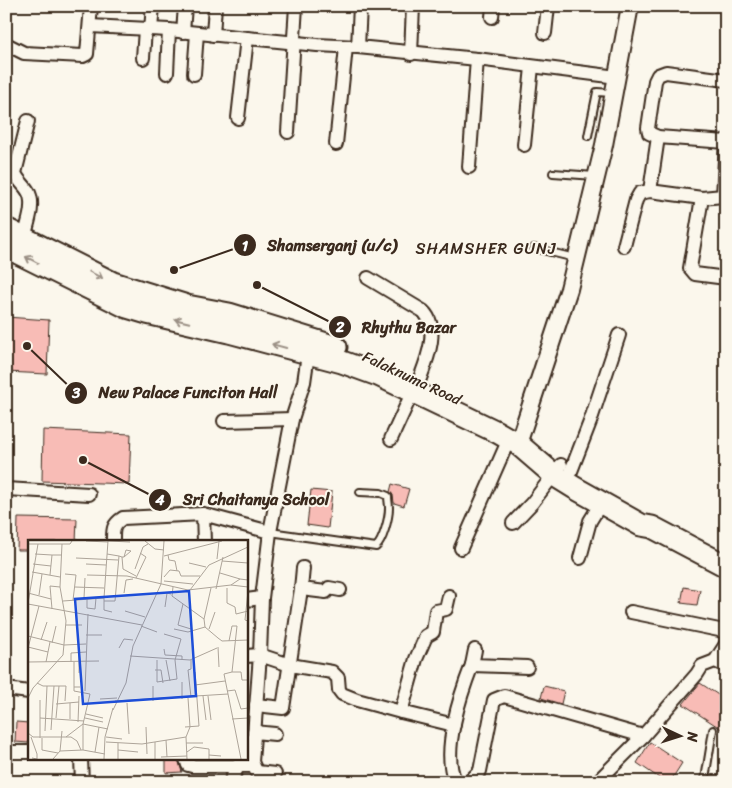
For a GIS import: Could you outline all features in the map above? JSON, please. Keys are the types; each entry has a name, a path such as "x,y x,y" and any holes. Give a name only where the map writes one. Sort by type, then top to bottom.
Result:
{"highway":[{"name":"Falaknuma Road","path":"12,238 113,283 188,306 229,314 312,347 370,357 416,386 516,438 562,470 644,515 652,527"},
{"name":"Falaknuma Road","path":"562,470 600,503 641,526 652,527 726,566"}],"main road":[{"path":"516,438 563,308 596,177 630,6"}],"street":[{"path":"6,44 24,54 83,56 87,54 91,6"},
{"path":"143,58 153,6"},
{"path":"183,32 185,6"},
{"path":"213,36 215,6"},
{"path":"288,132 296,6"},
{"path":"336,144 360,6"},
{"path":"411,54 414,6"},
{"path":"546,33 548,6"},
{"path":"90,26 169,30 213,36 477,59 532,67 615,85"},
{"path":"167,72 169,30"},
{"path":"194,74 197,33"},
{"path":"238,118 247,38"},
{"path":"469,167 477,59"},
{"path":"524,145 532,67"},
{"path":"624,246 638,195 643,192 650,191 702,198 724,197 726,141 658,137 649,133 648,128 655,81 658,76 666,72 726,80"},
{"path":"12,238 31,206 28,190 17,179 15,173 28,121"},
{"path":"650,191 658,137"},
{"path":"702,198 690,268 694,274 726,278"},
{"path":"368,278 424,311 428,318 431,336 430,352 391,439"},
{"path":"513,522 562,470 588,429 619,335"},
{"path":"257,773 252,762 262,598 270,532 292,419 304,382 312,347"},
{"path":"224,421 292,419"},
{"path":"462,548 516,438"},
{"path":"6,489 90,494"},
{"path":"580,558 590,521 600,503"},
{"path":"113,540 116,523 123,518 203,514 270,532"},
{"path":"203,514 204,540"},
{"path":"256,705 283,708 303,568"},
{"path":"301,589 326,592 329,588 340,590"},
{"path":"401,712 416,659 426,636 433,632 436,611 446,609 448,596"},
{"path":"248,600 262,598"},
{"path":"631,612 726,633"},
{"path":"597,782 643,736 702,666 720,664 726,644"},
{"path":"460,782 455,780 450,763 454,725 462,690 472,665 475,650"},
{"path":"248,656 260,655 290,665 332,672 338,678 339,690 342,694 357,700 454,725"},
{"path":"472,665 528,667"},
{"path":"6,689 28,692"},
{"path":"469,782 480,771 494,700 504,696 643,736"},
{"path":"254,732 276,734"},
{"path":"6,752 28,752"},
{"path":"81,760 82,782"},
{"path":"186,760 188,765 192,766 239,765 257,773 274,774"},
{"path":"230,782 239,765"}],"lane":[{"path":"588,136 597,92 615,85"},
{"path":"553,173 596,177"},
{"path":"534,248 576,258"},
{"path":"270,532 372,547 377,546 381,543 390,506 387,502 388,496 382,493 360,492"},
{"path":"707,782 705,779 712,730"}],"building":[{"path":"6,317 49,320 47,374 6,372"},
{"path":"43,430 131,434 129,484 42,481"},
{"path":"392,484 409,489 404,506 394,503 393,495 390,492"},
{"path":"311,490 332,492 328,528 307,525"},
{"path":"18,518 77,519 76,540 28,540 28,550 17,550"},
{"path":"684,587 700,590 697,605 681,603"},
{"path":"700,683 726,700 726,732 683,704"},
{"path":"544,686 564,691 561,704 541,698"},
{"path":"16,722 28,723 28,743 15,742"},
{"path":"650,742 682,763 670,782 665,782 637,763"},
{"path":"166,760 178,760 182,772 166,773"}],"place":[{"name":"Shamserganj (u/c)","path":"174,270"},
{"name":"Rhythu Bazar","path":"257,285"},
{"name":"New Palace Funciton Hall","path":"27,346"},
{"name":"Sri Chaitanya School","path":"83,460"}],"district":[{"name":"SHAMSHER GUNJ","path":"486,248"}]}
